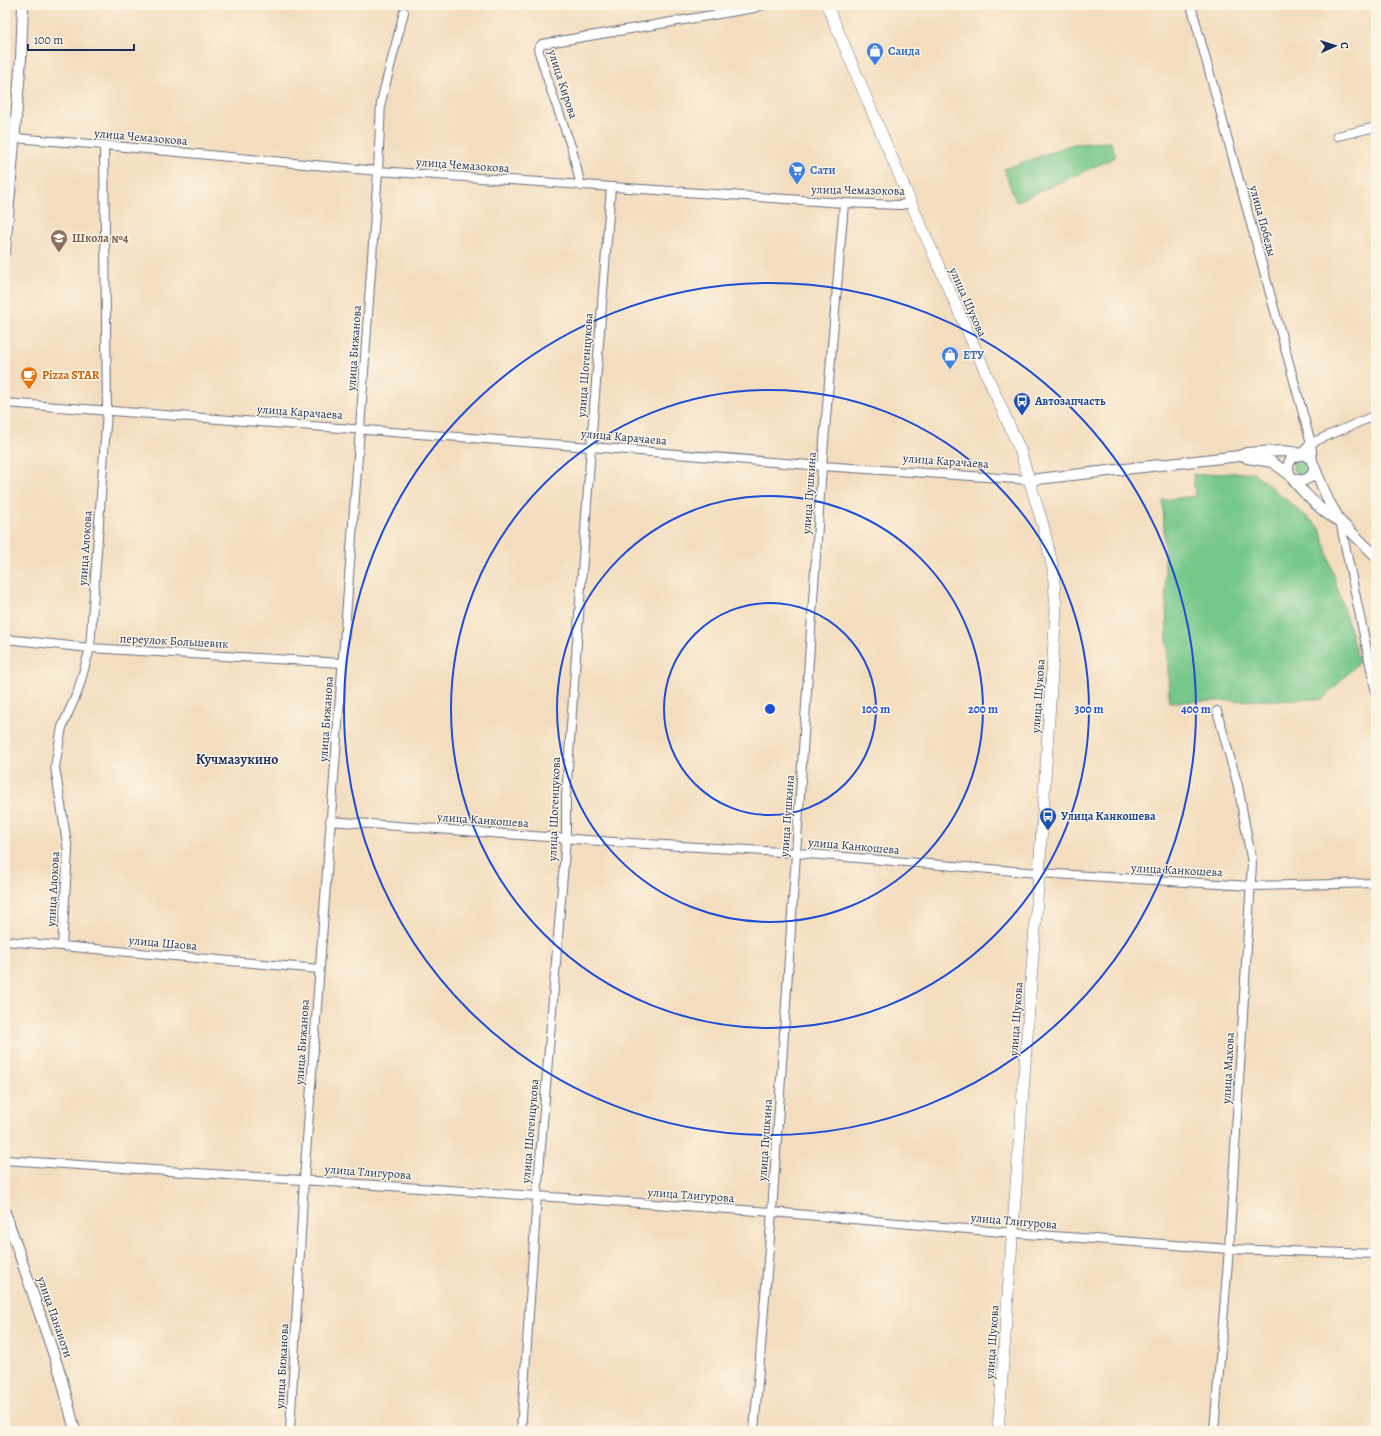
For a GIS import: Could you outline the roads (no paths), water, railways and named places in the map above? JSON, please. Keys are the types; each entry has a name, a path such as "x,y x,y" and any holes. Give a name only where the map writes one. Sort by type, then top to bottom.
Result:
{"main road":[{"name":"улица Шукова","path":"827,5 911,203 1020,450 1043,525 1054,569 1056,609 1039,873 998,1431"}],"street":[{"path":"5,251 21,58 23,5"},
{"name":"улица Кирова","path":"580,186 572,149 538,49 542,44 677,22 763,5"},
{"name":"улица Победы","path":"1191,5 1311,442 1313,463"},
{"name":"улица Бижанова","path":"290,1431 304,1180 360,429 378,172 381,102 404,12"},
{"path":"1337,136 1376,127"},
{"name":"улица Чемазокова","path":"14,138 104,145 378,172 844,203 900,205 911,203"},
{"name":"улица Алокова","path":"62,946 68,850 55,767 62,727 78,691 90,648 107,411 104,145"},
{"name":"улица Шогенцукова","path":"521,1431 537,1196 566,838 566,796 590,447 611,187"},
{"name":"улица Пушкина","path":"754,1431 772,1212 822,466 844,203"},
{"name":"улица Карачаева","path":"5,403 360,429 822,466 1029,480 1240,456"},
{"path":"1340,521 1329,516 1298,486 1291,476 1288,467 1289,462 1292,458 1300,454 1311,442 1376,415"},
{"path":"1240,456 1246,453 1285,451 1307,456 1313,463 1328,500 1340,521 1376,556"},
{"path":"1240,456 1272,462 1300,481 1308,479 1314,472 1313,463"},
{"path":"1340,521 1376,693"},
{"name":"переулок Большевик","path":"5,639 90,648 342,663"},
{"name":"улица Махова","path":"1214,1431 1229,1249 1252,863 1238,786 1217,711"},
{"name":"улица Канкошева","path":"330,821 797,853 1039,873 1250,886 1376,883"},
{"name":"улица Шаова","path":"5,941 320,969"},
{"name":"улица Тлигурова","path":"5,1160 772,1212 1013,1233 1229,1249 1376,1254"},
{"name":"улица Панаиоти","path":"5,1212 61,1376 75,1431"}],"place":[{"name":"Саида","path":"875,66"},
{"name":"Сати","path":"797,185"},
{"name":"Школа №4","path":"59,253"},
{"name":"ЕТУ","path":"950,370"},
{"name":"Pizza STAR","path":"29,390"},
{"name":"Автозапчасть","path":"1022,416"},
{"name":"Улица Канкошева","path":"1048,831"}],"district":[{"name":"Кучмазукино","path":"237,759"}]}
